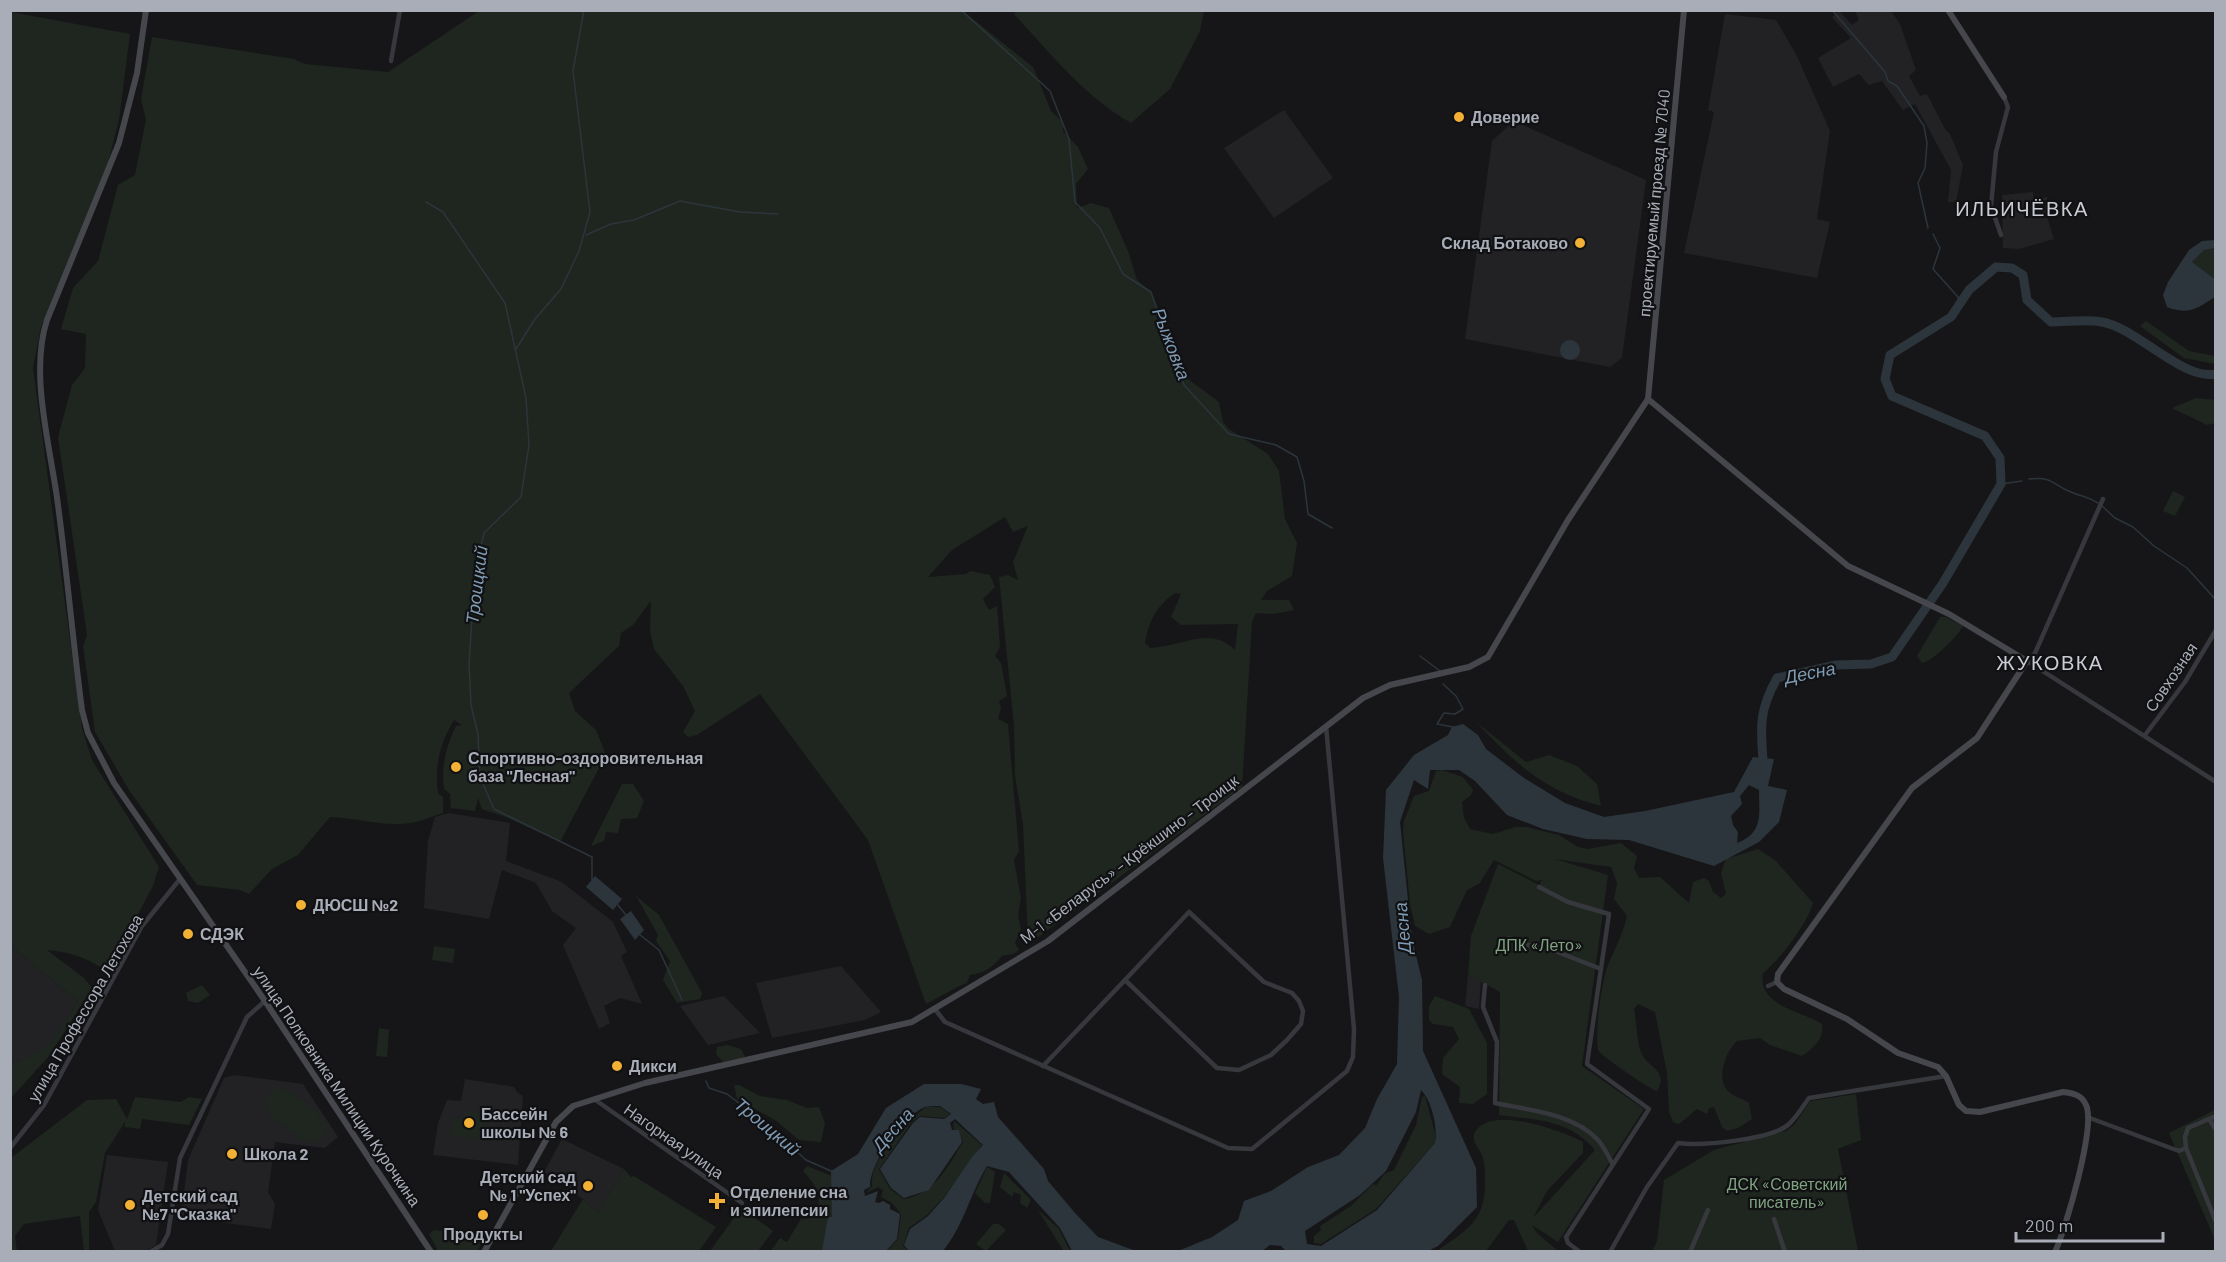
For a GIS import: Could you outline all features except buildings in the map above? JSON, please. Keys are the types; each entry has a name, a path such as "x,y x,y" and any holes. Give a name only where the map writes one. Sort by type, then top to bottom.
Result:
{"street":[{"name":"улица Полковника Милиции Курочкина","path":"146,10 136,73 119,143 47,320 40,348 39,374 58,506 82,710 88,733 114,783 265,1001 431,1251"},
{"path":"391,61 400,10"},
{"name":"проектируемый проезд № 7040","path":"1648,399 1684,10"},
{"path":"1948,10 2004,97 2008,107 1996,152 1991,206 2001,235"},
{"path":"1648,399 1848,566 1949,614 2145,735 2216,782"},
{"name":"М-1 «Беларусь» – Крёкшино – Троицк","path":"483,1251 560,1117 573,1106 645,1083 912,1022 1048,940 1363,698 1390,685 1464,669 1488,657 1568,520 1648,399"},
{"path":"2055,1251 2072,1209 2087,1117 2087,1107 2082,1099 2063,1092 1980,1112 1966,1111 1956,1101 1946,1076 1933,1064 1886,1047 1847,1019 1785,989 1778,982 1778,974 1912,788 1977,738 2027,661 2035,653 2103,499"},
{"name":"Совхозная","path":"2145,735 2185,682 2216,630"},
{"path":"934,1008 945,1022 1043,1066 1228,1148 1252,1149 1347,1071 1353,1057 1354,1029 1326,726"},
{"name":"улица Профессора Летохова","path":"10,1148 44,1105 142,926 180,879"},
{"path":"1539,887 1568,902 1609,914 1587,1064 1649,1109 1566,1237 1568,1243 1580,1251"},
{"path":"1043,1066 1189,912 1264,982 1292,993 1303,1011 1300,1024 1271,1055 1239,1070 1217,1068 1125,980"},
{"path":"1509,938 1555,951 1601,969"},
{"path":"1768,986 1778,982"},
{"path":"1485,986 1483,1007 1497,1042 1495,1103 1563,1119 1588,1131 1599,1140 1612,1163"},
{"path":"150,1251 162,1245 168,1234 180,1158 207,1098 247,1017 265,1001"},
{"path":"1610,1251 1673,1146 1678,1143 1701,1145 1729,1142 1788,1126 1809,1098 1946,1076"},
{"name":"Нагорная улица","path":"593,1098 742,1203"},
{"path":"2216,1116 2188,1128 2185,1137 2186,1148 2216,1222"},
{"path":"2087,1117 2179,1151 2186,1148"},
{"path":"2209,1119 2216,1130"},
{"path":"1690,1251 1708,1210"},
{"path":"1774,1219 1785,1251"}],"shaded area":[{"path":"1839,11 1852,25 1859,20 1855,11 1891,11 1900,24 1916,70 1909,76 1920,96 1927,94 1945,129 1950,134 1963,165 1956,202 1948,202 1951,170 1915,104 1903,110 1882,81 1869,85 1859,74 1833,87 1818,58 1851,38 1832,17"},
{"path":"1725,14 1776,20 1797,56 1830,131 1817,219 1830,222 1817,278 1684,253 1714,112 1708,110"},
{"path":"1284,110 1333,178 1274,218 1224,148"},
{"path":"1514,121 1646,180 1622,358 1610,367 1465,339 1492,141"},
{"path":"2033,192 2034,199 2047,197 2047,217 2054,239 2019,249 2003,248 2002,195"},
{"path":"449,813 510,823 506,861 562,882 613,922 627,952 621,956 642,1004 620,998 604,1006 610,1023 599,1029 563,945 576,928 552,911 536,883 502,870 489,919 424,908 428,841 435,817"},
{"path":"11,946 78,1001 55,1040 29,1057 11,1064"},
{"path":"841,966 881,1012 865,1020 772,1038 756,983"},
{"path":"1468,975 1481,981 1479,1009 1465,1006"},
{"path":"724,996 760,1033 708,1045 680,1006"},
{"name":"Школа 2","path":"234,1075 303,1084 338,1137 325,1148 275,1142 268,1192 275,1204 271,1229 181,1217 188,1160 224,1078"},
{"path":"465,1079 514,1087 523,1096 518,1165 433,1155 438,1123 447,1100 461,1101"},
{"name":"Детский сад № 1 \"Успех\"","path":"562,1139 624,1169 598,1213 583,1199 544,1172"},
{"name":"Детский сад №7 \"Сказка\"","path":"107,1155 168,1162 156,1245 146,1251 115,1251 98,1210"}],"green space":[{"path":"1016,10 1204,11 1200,31 1170,89 1131,123 1083,87 1014,14"},
{"path":"479,11 963,11 1033,67 1051,111 1064,123 1063,131 1078,147 1088,169 1076,184 1077,208 1091,203 1109,208 1128,251 1137,280 1151,292 1156,307 1158,328 1188,379 1219,402 1223,422 1229,429 1268,454 1279,471 1285,519 1297,543 1292,576 1267,591 1261,600 1289,600 1294,610 1274,614 1256,613 1252,622 1242,787 1037,938 1028,938 1023,824 1015,776 1014,726 999,577 1008,575 1018,580 1013,562 1028,526 1013,532 1005,517 952,550 928,577 966,574 970,571 990,575 995,587 983,599 989,610 997,606 1000,647 995,656 1001,663 1007,696 999,701 1001,708 998,719 1008,724 1019,851 1014,860 1021,898 1018,915 1021,929 1015,943 1019,950 1002,956 988,969 970,975 967,983 926,1004 868,840 760,694 697,735 688,737 683,732 695,711 683,686 654,649 650,631 651,601 633,625 621,633 619,646 569,693 575,711 596,730 606,755 560,842 506,817 482,809 478,798 475,811 451,808 450,794 444,789 443,772 452,734 456,726 462,725 454,720 445,738 438,764 438,793 443,797 443,813 401,824 330,817 298,855 272,869 249,894 240,890 197,885 129,790 95,732 83,646 87,635 58,437 72,385 85,368 86,334 61,329 73,288 98,261 118,185 135,175 146,120 141,99 152,37 294,59 305,64 388,72","holes":["1175,593 1181,594 1171,617 1181,625 1238,624 1235,650 1225,643 1205,638 1162,647 1150,648 1145,643 1151,621 1158,609"]},
{"path":"11,12 130,34 119,120 107,167 41,327 33,368 82,728 92,760 159,867 130,939 110,973 80,957 47,950 84,978 92,988 49,1056 11,1098 11,1064 35,1053 52,1040 78,1001 11,946"},
{"path":"2215,248 2215,279 2192,262 2204,250"},
{"path":"2146,321 2189,351 2215,356 2215,364 2184,358 2140,326"},
{"path":"2196,398 2215,400 2215,423 2207,425 2172,408"},
{"path":"2173,491 2185,497 2175,516 2163,511"},
{"path":"1940,617 1946,617 1963,626 1945,648 1922,663 1917,656"},
{"path":"1476,722 1526,762 1549,755 1577,766 1597,784 1601,806 1563,792 1532,774 1504,751"},
{"name":"ДПК «Лето»","path":"1442,770 1463,777 1473,790 1471,795 1462,802 1464,818 1470,829 1493,834 1515,827 1526,827 1559,835 1578,847 1588,849 1621,843 1637,856 1634,868 1639,878 1660,877 1689,903 1693,882 1704,878 1709,881 1713,892 1721,898 1726,894 1721,873 1726,859 1758,849 1776,861 1813,903 1792,941 1763,973 1763,984 1767,993 1774,1000 1822,1024 1820,1038 1802,1056 1770,1045 1760,1038 1737,1041 1726,1057 1722,1078 1729,1092 1749,1103 1752,1119 1738,1128 1727,1131 1722,1127 1714,1107 1709,1108 1707,1114 1697,1109 1679,1124 1673,1122 1669,1112 1667,1073 1655,1012 1638,1004 1634,1009 1641,1052 1661,1078 1657,1091 1626,1072 1598,1050 1598,1019 1603,983 1627,916 1614,899 1617,883 1611,867 1555,859 1608,875 1582,1066 1644,1109 1558,1242 1532,1225 1536,1232 1558,1251 1528,1251 1514,1220 1509,1220 1486,1251 1437,1251 1473,1223 1482,1205 1484,1166 1474,1138 1475,1132 1483,1124 1496,1120 1527,1122 1583,1142 1583,1153 1547,1191 1533,1218 1595,1150 1574,1132 1563,1127 1539,1120 1499,1115 1500,992 1468,975 1471,936 1498,864 1539,885 1542,880 1536,881 1494,860 1480,883 1467,890 1450,927 1429,934 1415,926 1410,904 1404,821 1414,796 1429,791 1436,771"},
{"path":"622,784 633,784 644,801 637,818 621,819 618,833 606,832 604,841 591,846"},
{"path":"636,896 659,915 702,993 700,999 677,1003 663,980 670,961 656,941 658,935"},
{"path":"434,946 455,949 453,963 432,960"},
{"path":"202,985 210,995 198,1003 188,1001 186,993"},
{"path":"1435,996 1469,1009 1487,1043 1487,1094 1473,1104 1459,1103 1460,1087 1442,1074 1443,1058 1459,1039 1453,1027 1433,1024 1429,1020 1429,1006"},
{"path":"379,1028 389,1030 387,1057 376,1056"},
{"path":"728,1045 741,1049 745,1057 723,1062 716,1054 717,1047"},
{"path":"734,1085 739,1085 760,1096 787,1100 807,1108 819,1107 825,1123 821,1142 799,1140 775,1120 737,1099"},
{"path":"276,1088 297,1097 322,1120 326,1126 323,1136 317,1142 302,1140 267,1113 265,1097"},
{"name":"ДСК «Советский писатель»","path":"1856,1094 1861,1140 1838,1149 1858,1251 1652,1252 1657,1241 1664,1180 1714,1150 1786,1131 1795,1124 1810,1101"},
{"path":"1425,1096 1435,1133 1435,1143 1376,1209 1321,1244 1314,1243 1314,1236 1321,1230 1320,1226 1351,1206 1373,1184 1377,1185 1384,1174 1394,1170 1416,1125 1422,1097"},
{"path":"135,1097 181,1102 189,1097 202,1099 189,1125 142,1119 140,1129 125,1127 125,1122 105,1153 96,1202 89,1212 89,1251 84,1251 80,1216 24,1224 15,1236 17,1251 11,1251 11,1158 87,1100 116,1099 127,1119"},
{"path":"926,1107 940,1107 950,1114 944,1118 920,1116 912,1122 879,1169 890,1189 904,1199 915,1196 932,1185 951,1161 963,1142 959,1131 953,1129 954,1121 982,1145 944,1197 927,1215 909,1228 903,1246 908,1251 887,1251 898,1239 901,1214 892,1203 881,1197 883,1190 878,1187 866,1193 872,1186 876,1165 890,1142"},
{"path":"2215,1110 2215,1240 2169,1133"},
{"name":"Бассейн школы № 6","path":"464,1111 488,1114 484,1140 450,1135 453,1117 463,1119"},
{"path":"807,1166 832,1176 832,1218 829,1217 823,1250 770,1252 780,1238 787,1242 801,1219 813,1218 817,1211 818,1193 803,1171"},
{"path":"987,1167 995,1172 990,1203 985,1203 975,1193"},
{"path":"624,1169 631,1177 634,1176 716,1227 699,1251 551,1251 583,1199 598,1213"},
{"path":"1004,1173 1031,1200 1027,1208 1020,1203 1021,1195 1014,1192 1012,1197 1000,1187"},
{"path":"741,1208 773,1231 758,1251 710,1251"},
{"path":"1038,1210 1059,1229 1070,1251 1063,1250"},
{"path":"993,1224 999,1224 1006,1230 986,1251 976,1244"},
{"path":"434,1230 486,1236 477,1251 438,1251 429,1234"}],"water":[{"path":"2215,240 2215,248 2204,250 2192,262 2215,279 2215,297 2192,310 2167,307 2163,295 2168,282 2189,250 2202,241"},
{"path":"1570,340 1577,343 1580,350 1577,357 1570,360 1563,357 1560,350 1563,343"},
{"path":"1463,724 1478,735 1486,749 1524,778 1565,803 1604,817 1645,811 1734,792 1753,757 1774,759 1768,786 1787,790 1779,822 1759,842 1714,866 1629,840 1587,839 1543,829 1507,815 1475,781 1459,770 1430,770 1428,789 1414,780 1400,822 1412,939 1422,980 1423,1051 1476,1168 1477,1207 1438,1246 1428,1251 1287,1252 1281,1246 1270,1245 1262,1251 1178,1251 1212,1237 1238,1220 1244,1201 1271,1191 1308,1167 1339,1155 1365,1128 1377,1099 1397,1064 1399,997 1383,858 1386,790 1414,755 1448,735 1452,727","holes":["1749,785 1759,790 1758,822 1752,834 1737,843 1738,832 1731,816 1742,804 1740,796","1421,1090 1433,1115 1436,1130 1435,1143 1377,1210 1321,1246 1307,1244 1305,1231 1360,1195 1386,1171 1416,1112"]},
{"path":"595,876 622,899 613,910 586,887"},
{"path":"631,911 644,930 635,940 620,919"},
{"path":"924,1084 961,1084 981,1089 976,1099 983,1104 994,1102 998,1117 1044,1169 1048,1181 1075,1213 1098,1237 1136,1251 1072,1251 1060,1228 1009,1172 987,1166 962,1220 943,1251 909,1251 904,1245 910,1229 928,1216 944,1198 983,1145 955,1119 950,1123 952,1130 959,1130 962,1142 929,1190 904,1198 891,1188 880,1169 913,1123 920,1117 944,1119 951,1114 940,1106 925,1107 907,1120 881,1154 871,1177 870,1187 864,1190 865,1196 878,1191 875,1202 883,1201 890,1205 890,1209 900,1214 897,1239 886,1251 822,1251 828,1217 832,1217 831,1171 858,1154 886,1108"}],"waterway":[{"path":"516,349 535,319 561,289 579,251 590,212 573,71 584,10"},
{"name":"Рыжовка","path":"961,10 1050,91 1069,139 1075,202 1100,228 1123,274 1151,292 1184,385 1229,434 1276,445 1297,457 1304,481 1308,514 1332,528"},
{"path":"1832,10 1885,72 1888,81 1897,86 1924,126 1927,143 1925,168 1918,183 1928,228"},
{"path":"586,235 611,224 634,220 680,201 740,212 778,214"},
{"name":"Троицкий","path":"426,202 443,212 505,303 526,398 529,445 521,497 484,533 475,570 469,664 471,705 478,734 480,777 494,809 592,857 592,880"},
{"path":"1933,234 1940,248 1933,269 1958,297 1959,304"},
{"name":"Десна","path":"1756,769 1763,759 1762,717 1764,708 1777,678 1836,665 1871,664 1892,657 1943,583 2001,484 2000,458 1985,436 1892,396 1885,379 1890,355 1951,317 1969,290 1996,267 2012,268 2023,275 2027,300 2051,322 2096,321 2116,326 2189,370 2203,374 2216,374"},
{"path":"2029,479 2048,480 2098,503"},
{"path":"2001,484 2022,481"},
{"path":"2102,506 2115,518 2133,527 2154,546 2187,568 2216,600"},
{"name":"Рыжовка","path":"1420,656 1440,671"},
{"name":"Рыжовка","path":"1443,684 1456,696 1463,709 1455,714 1444,713 1437,724 1453,727"},
{"name":"Троицкий","path":"617,904 626,915"},
{"name":"Троицкий","path":"639,934 659,950 682,1000"},
{"name":"Троицкий","path":"706,1081 709,1088 727,1094 768,1125 806,1160 831,1171"}],"place":[{"name":"Доверие","path":"1459,117"},
{"name":"Склад Ботаково","path":"1580,243"},
{"name":"Спортивно-оздоровительная база \"Лесная\"","path":"456,767"},
{"name":"ДЮСШ №2","path":"301,905"},
{"name":"СДЭК","path":"188,934"},
{"name":"Дикси","path":"617,1066"},
{"name":"Бассейн школы № 6","path":"469,1123"},
{"name":"Школа 2","path":"232,1154"},
{"name":"Детский сад № 1 \"Успех\"","path":"588,1186"},
{"name":"Отделение сна и эпилепсии","path":"717,1201"},
{"name":"Детский сад №7 \"Сказка\"","path":"130,1205"},
{"name":"Продукты","path":"483,1215"}],"district":[{"name":"ИЛЬИЧЁВКА","path":"2022,209"},
{"name":"ЖУКОВКА","path":"2050,663"}]}
